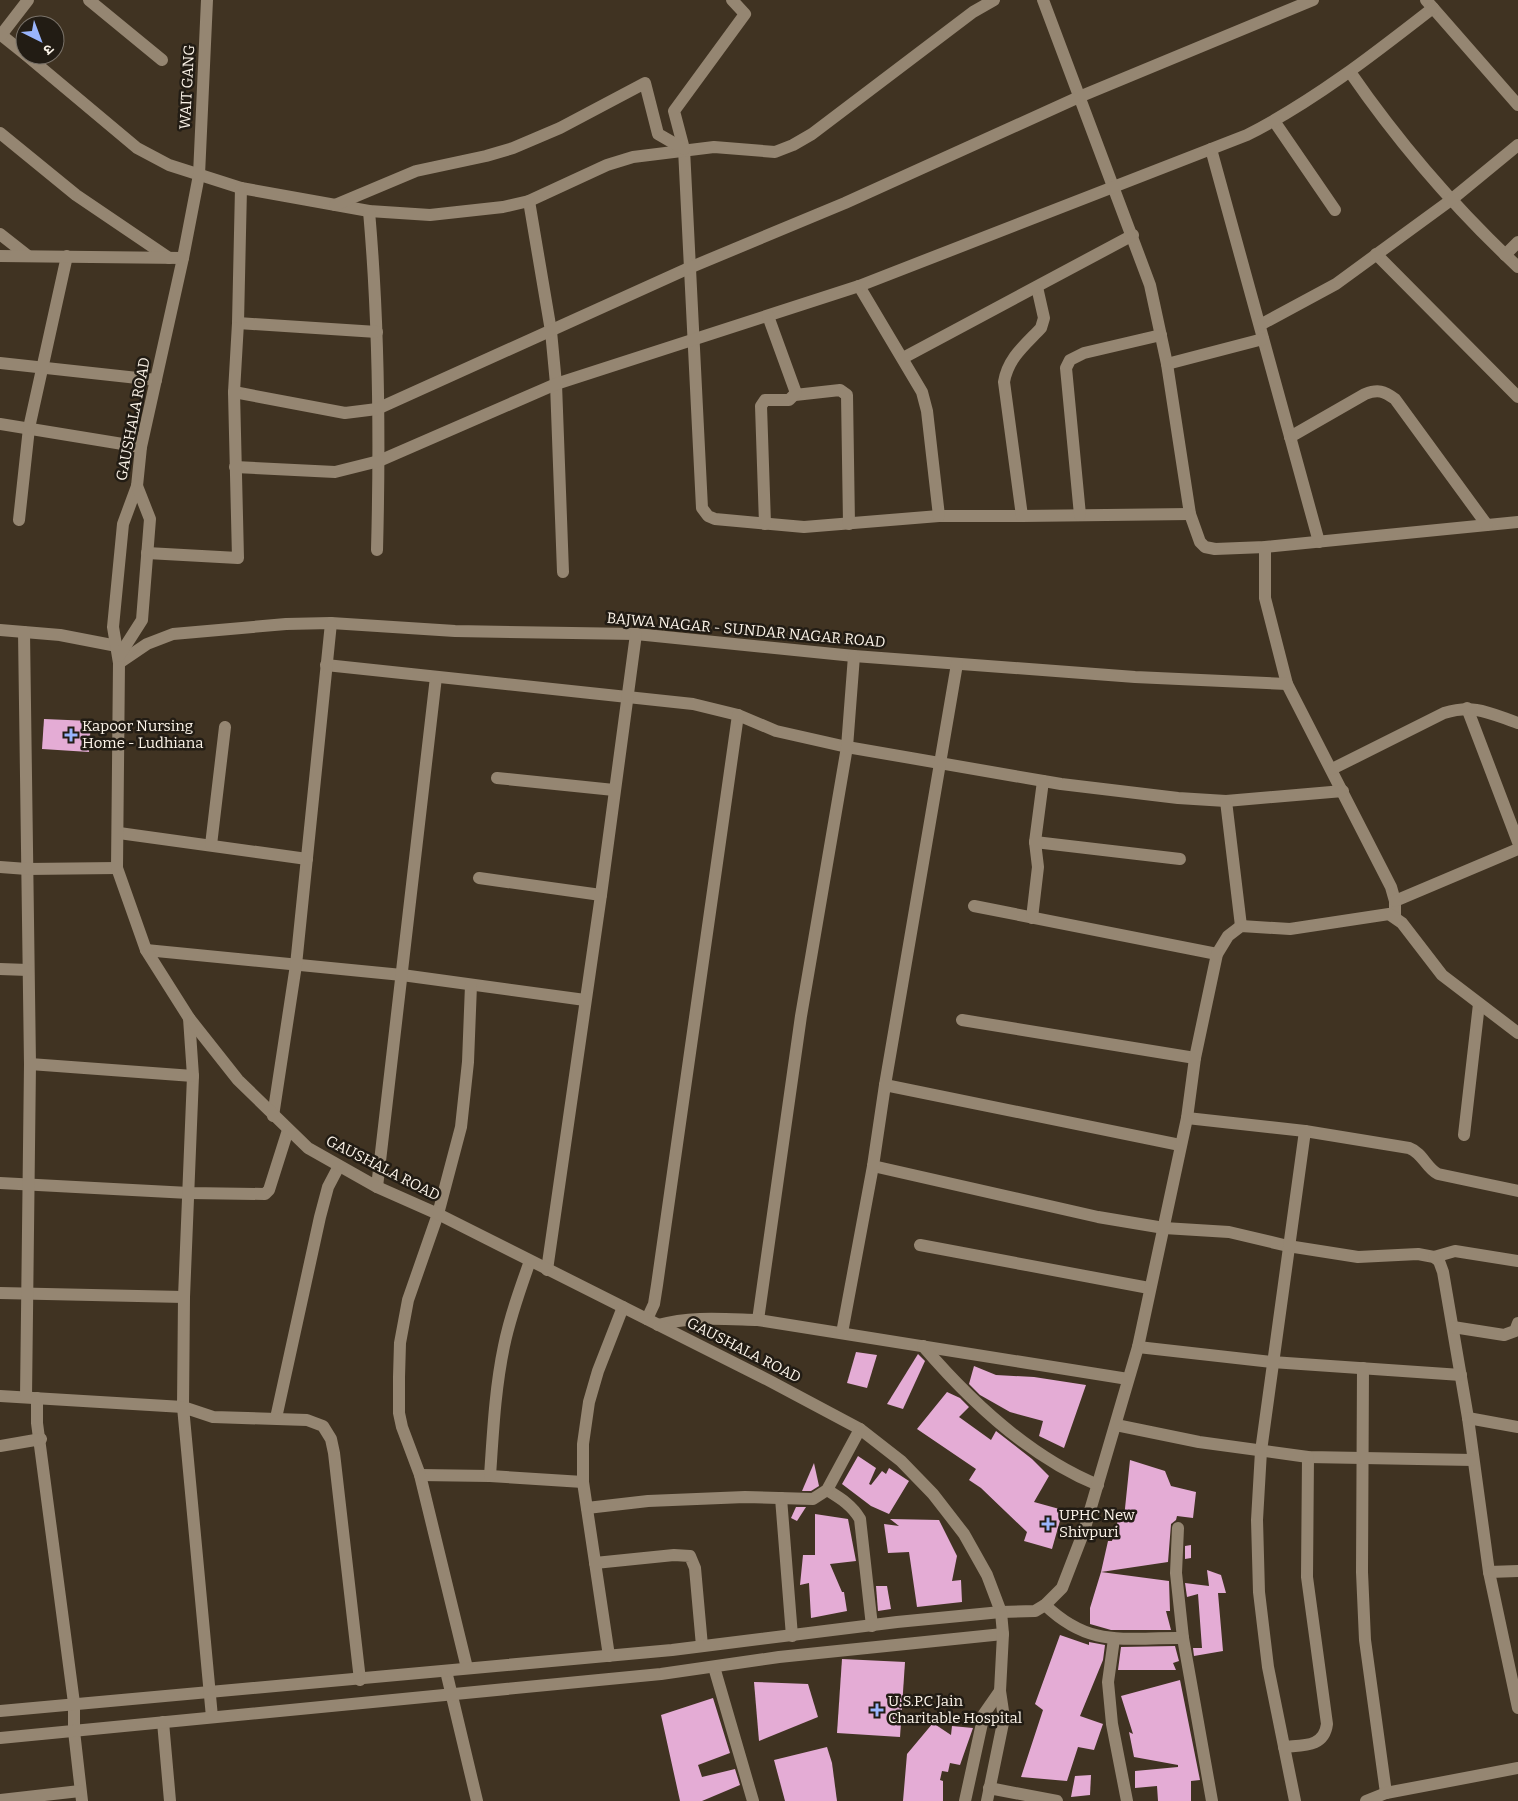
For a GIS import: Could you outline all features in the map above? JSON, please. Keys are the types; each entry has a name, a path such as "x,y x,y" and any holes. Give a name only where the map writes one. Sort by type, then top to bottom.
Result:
{"street":[{"path":"15,46 0,34 28,0"},
{"path":"89,0 162,60"},
{"name":"WAIT GANG","path":"199,175 207,0"},
{"path":"732,0 745,14 674,111 684,150 692,340 702,508 708,516 715,519 804,528 938,516 1190,514"},
{"path":"38,65 137,148 169,165 241,188 369,212 430,215 503,207 529,201 607,165 633,157 714,147 775,152 793,145 812,134 973,12 994,0"},
{"path":"1043,0 1133,235 1150,285 1167,364 1190,514 1196,535 1205,547 1265,547 1518,522"},
{"path":"234,392 345,413 377,409 689,268 845,203 1079,97 1313,0"},
{"path":"235,467 335,472 379,461 556,384 860,286 1114,188 1247,135 1274,121 1350,72 1430,4 1518,105"},
{"path":"1350,72 1390,129 1451,200 1518,267"},
{"path":"335,205 416,172 513,148 560,128 645,83 658,134 684,150"},
{"path":"1274,121 1335,210"},
{"path":"0,133 76,195 169,258"},
{"path":"1260,325 1336,284 1451,200 1518,145"},
{"path":"1211,149 1319,542"},
{"name":"GAUSHALA ROAD","path":"199,175 183,258 141,447 137,486 122,524 113,627 118,655 117,868 146,950 188,1018 238,1080 308,1148 377,1187 438,1214 860,1429 907,1468 933,1494 964,1534 987,1575 1001,1612 1003,1634 1000,1691 1004,1718 988,1795"},
{"path":"147,553 238,558 234,392 238,324 241,188"},
{"path":"529,201 551,331 556,384 563,572"},
{"path":"369,212 377,332 379,461 377,550"},
{"path":"0,234 28,256"},
{"path":"903,358 1133,235"},
{"path":"1505,255 1518,242"},
{"path":"1376,254 1518,397"},
{"path":"0,256 183,258"},
{"path":"19,520 29,428 44,369 67,256"},
{"path":"860,286 922,392 927,410 938,516"},
{"path":"1022,516 1004,382 1012,358 1044,323 1037,287"},
{"path":"768,316 795,395"},
{"path":"238,324 377,332"},
{"path":"1080,515 1066,368 1070,360 1084,353 1161,335"},
{"path":"1167,364 1263,339"},
{"path":"0,363 156,380"},
{"path":"765,524 762,402 770,398 789,400 795,395 840,390 847,395 849,524"},
{"path":"1290,437 1365,394 1376,390 1385,392 1395,400 1488,525"},
{"path":"0,424 141,447"},
{"path":"0,630 82,638 118,655 142,620 150,519 137,486"},
{"path":"1265,547 1266,598 1287,684 1391,888 1395,902 1395,917"},
{"path":"273,1116 296,965 331,623"},
{"name":"BAJWA NAGAR - SUNDAR NAGAR ROAD","path":"118,655 173,634 286,624 331,623 455,631 636,634 854,656 957,664 1287,684"},
{"path":"0,1800 81,1796 74,1732 74,1703 41,1439 32,1397 28,1294 30,1064 24,632"},
{"path":"547,1270 601,895 636,634"},
{"path":"758,1320 800,1016 847,747 854,656"},
{"path":"842,1333 873,1166 885,1085 957,664"},
{"path":"326,665 686,703 738,715 776,731 847,747 1044,781 1178,798 1226,801 1343,791"},
{"path":"377,1187 436,677"},
{"path":"1332,769 1444,713 1467,708 1518,723"},
{"path":"1467,708 1518,842"},
{"path":"738,715 652,1322 705,1318 758,1320 1128,1379"},
{"path":"211,845 224,727"},
{"path":"497,778 614,790"},
{"path":"1032,918 1038,867 1035,842 1044,781"},
{"path":"1226,801 1241,926"},
{"path":"118,832 306,859"},
{"path":"1035,842 1180,859"},
{"path":"1395,902 1518,849"},
{"path":"0,867 27,869 117,868"},
{"path":"478,878 601,895"},
{"path":"974,906 1217,954"},
{"path":"0,1711 74,1703 360,1680 467,1668 609,1656 1001,1612 1035,1611 1045,1605 1062,1588 1084,1531 1116,1425 1138,1346 1149,1288 1164,1228 1187,1118 1196,1058 1217,954 1228,936 1241,926 1290,929 1383,914 1395,917 1442,975 1518,1033"},
{"path":"146,950 402,976 586,1000"},
{"path":"0,969 28,970"},
{"path":"467,1668 420,1475 407,1445 399,1413 400,1343 410,1292 438,1214 460,1127 468,1062 470,984"},
{"path":"1464,1135 1479,1004"},
{"path":"188,1018 193,1076 184,1297 183,1407 208,1692 212,1717"},
{"path":"962,1020 1196,1058"},
{"path":"30,1064 193,1076"},
{"path":"885,1085 1180,1145"},
{"path":"1187,1118 1305,1132 1409,1148 1418,1152 1433,1172 1438,1174 1518,1191"},
{"path":"0,1183 189,1193 258,1194 267,1192 288,1130"},
{"path":"1295,1801 1268,1667 1259,1592 1257,1520 1261,1451 1272,1362 1305,1132"},
{"path":"276,1418 320,1217 328,1187 339,1166"},
{"path":"873,1166 1098,1217 1164,1228 1228,1232 1288,1246 1358,1257 1418,1254 1434,1257 1455,1251 1518,1262"},
{"path":"920,1245 1149,1288"},
{"path":"1434,1257 1439,1261 1443,1272 1468,1418 1490,1572 1513,1666 1518,1708"},
{"path":"490,1476 497,1385 502,1353 512,1313 530,1261"},
{"path":"0,1293 184,1297"},
{"path":"609,1656 583,1482 583,1444 589,1402 598,1370 623,1307"},
{"path":"1452,1327 1504,1335 1515,1331 1518,1323"},
{"path":"923,1346 953,1381 1042,1457 1098,1485"},
{"path":"1138,1346 1272,1362 1461,1375"},
{"path":"1363,1368 1362,1572 1365,1640 1386,1793"},
{"path":"0,1396 183,1407 213,1418 307,1420 323,1426 331,1439 334,1453 360,1680"},
{"path":"1468,1418 1518,1427"},
{"path":"1116,1425 1261,1451 1308,1457 1362,1456 1473,1460"},
{"path":"587,1508 648,1500 813,1499 827,1490 860,1429"},
{"path":"0,1446 41,1439"},
{"path":"1284,1747 1315,1744 1324,1737 1327,1724 1307,1577 1308,1457"},
{"path":"420,1475 490,1476 583,1482"},
{"path":"827,1490 845,1501 856,1511 860,1519 872,1626"},
{"path":"781,1498 792,1636"},
{"path":"1178,1528 1176,1573 1182,1638 1212,1801"},
{"path":"595,1563 674,1555 690,1556 696,1568 702,1646"},
{"path":"1490,1572 1518,1571"},
{"path":"1045,1605 1063,1622 1076,1629 1114,1639 1182,1638"},
{"path":"0,1738 661,1674 921,1641 1003,1634"},
{"path":"1114,1639 1108,1682 1112,1724 1127,1801"},
{"path":"714,1667 752,1801"},
{"path":"446,1671 477,1801"},
{"path":"965,1801 984,1714 1000,1691"},
{"path":"163,1722 170,1801"},
{"path":"1366,1801 1386,1793 1518,1768"},
{"path":"988,1795 1057,1801"}],"building":[{"path":"44,719 91,721 89,752 42,749"},
{"path":"856,1352 877,1355 867,1388 847,1383"},
{"path":"918,1354 925,1361 903,1409 887,1404"},
{"path":"974,1366 996,1375 1034,1377 1086,1385 1064,1448 1039,1436 1043,1421 1010,1412 980,1395 969,1384"},
{"path":"947,1392 960,1398 969,1407 959,1417 991,1440 996,1431 1032,1459 1049,1476 1034,1502 1063,1510 1052,1549 1024,1541 1027,1532 981,1488 969,1480 976,1469 917,1429"},
{"path":"858,1456 876,1468 869,1484 871,1485 882,1471 886,1474 889,1468 909,1481 889,1514 871,1506 842,1484"},
{"path":"1130,1460 1165,1471 1171,1486 1196,1492 1193,1518 1177,1516 1176,1520 1171,1524 1168,1562 1101,1572 1108,1541 1112,1541 1119,1517 1124,1518"},
{"path":"814,1463 819,1486 811,1491 802,1491"},
{"path":"796,1507 806,1507 797,1521 791,1518"},
{"path":"815,1514 848,1519 856,1561 830,1564 842,1592 844,1592 847,1611 811,1618 809,1583 800,1585 803,1555 815,1555"},
{"path":"890,1519 939,1520 957,1556 952,1581 961,1580 962,1602 917,1607 909,1552 888,1553 884,1524 899,1526"},
{"path":"1191,1545 1191,1558 1185,1559 1185,1546"},
{"path":"1207,1570 1221,1575 1226,1593 1218,1593 1223,1651 1194,1656 1193,1648 1202,1648 1198,1594 1187,1597 1185,1583 1209,1586"},
{"path":"1101,1572 1169,1581 1170,1611 1166,1611 1171,1630 1111,1630 1090,1624 1090,1608"},
{"path":"876,1586 887,1586 891,1609 878,1611"},
{"path":"1060,1635 1089,1645 1089,1642 1105,1645 1103,1660 1080,1716 1103,1724 1094,1750 1078,1747 1067,1781 1021,1777 1043,1710 1035,1704"},
{"path":"1175,1646 1179,1661 1173,1663 1176,1670 1118,1670 1121,1647"},
{"path":"842,1659 905,1662 900,1737 837,1733"},
{"path":"1180,1680 1200,1780 1191,1781 1191,1801 1158,1801 1157,1786 1135,1788 1135,1771 1178,1767 1178,1765 1134,1757 1129,1732 1133,1734 1121,1696"},
{"path":"754,1682 808,1684 818,1717 759,1741"},
{"path":"713,1698 730,1753 698,1765 702,1777 735,1769 740,1785 702,1801 680,1801 661,1715"},
{"path":"933,1723 951,1735 952,1726 973,1728 960,1765 950,1763 948,1772 942,1771 940,1780 943,1781 943,1801 903,1801 907,1754"},
{"path":"827,1747 832,1763 837,1801 785,1801 774,1760"},
{"path":"1091,1775 1090,1795 1071,1797 1075,1776"}],"place":[{"name":"Kapoor Nursing Home - Ludhiana","path":"71,735"},
{"name":"UPHC New Shivpuri","path":"1048,1524"},
{"name":"U.S.P.C Jain Charitable Hospital","path":"877,1710"}]}
